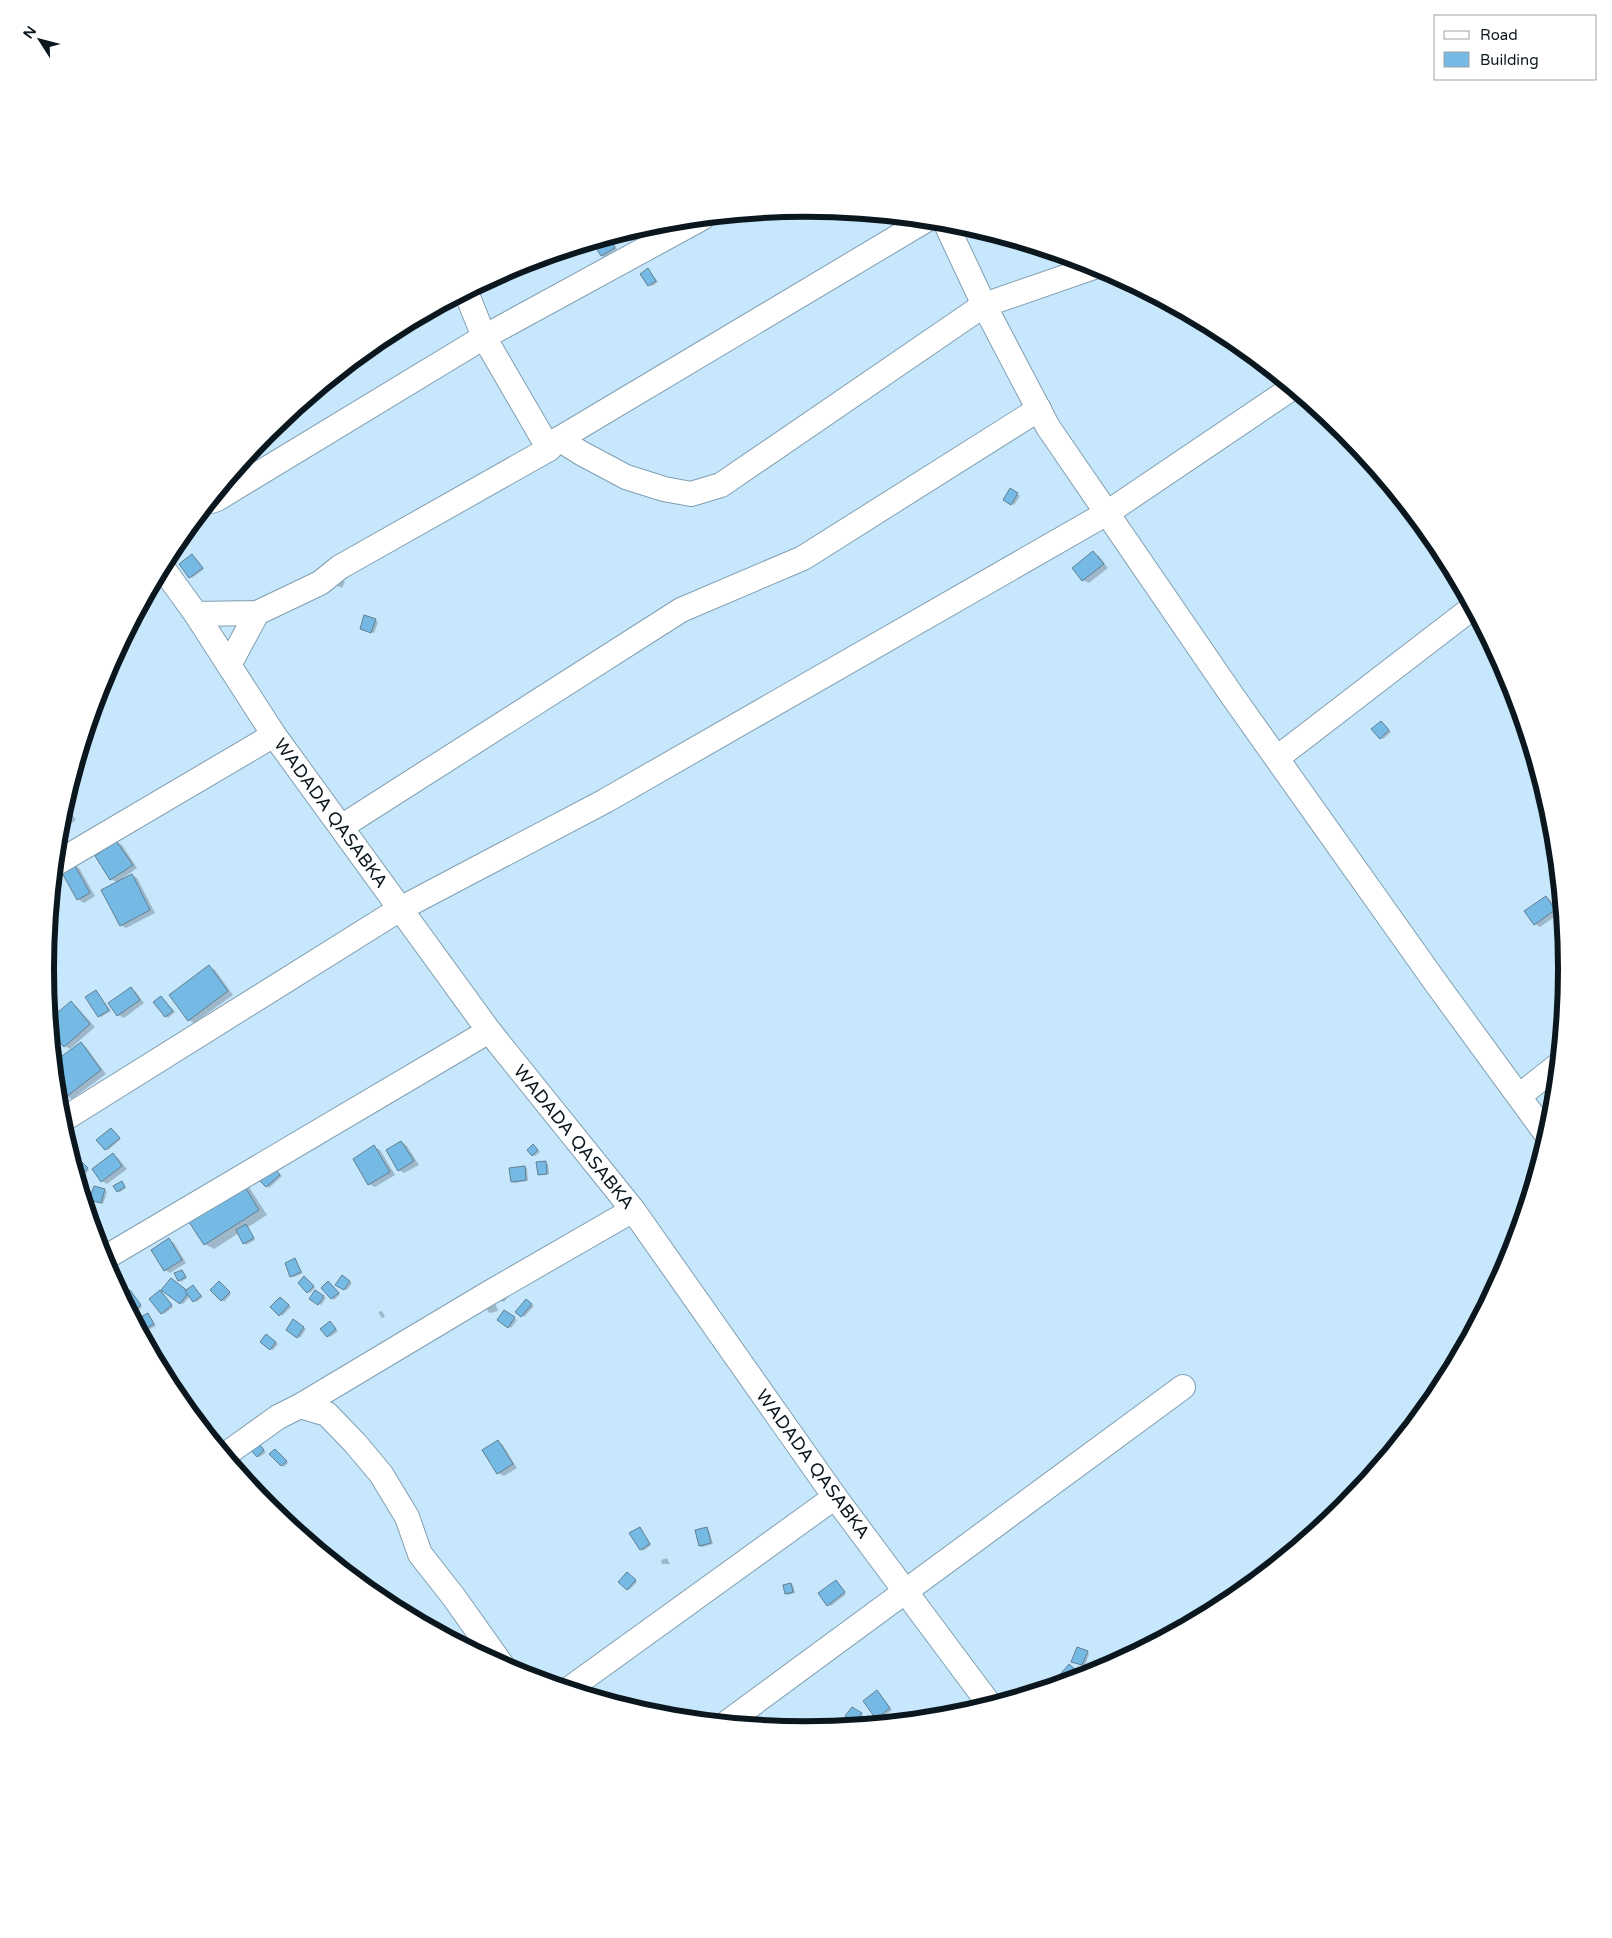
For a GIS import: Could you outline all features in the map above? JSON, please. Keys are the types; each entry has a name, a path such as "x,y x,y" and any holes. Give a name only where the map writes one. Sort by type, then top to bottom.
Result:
{"street":[{"path":"196,614 257,613 320,582 340,567 554,444 917,225"},
{"path":"222,495 484,337 686,227"},
{"path":"949,230 984,305 1048,427 1277,758 1541,1127"},
{"path":"468,297 484,337 554,444 581,453 626,477 664,489 691,494 721,485 984,305 1084,270"},
{"path":"68,1117 400,909 606,801 1107,513 1287,391"},
{"path":"341,827 681,610 803,558 1039,410"},
{"name":"WADADA QASABKA","path":"167,574 196,614 274,735 400,909 489,1031 633,1210 835,1497 987,1699"},
{"path":"1277,758 1467,612"},
{"path":"229,665 257,613"},
{"path":"62,860 274,735"},
{"path":"110,1256 489,1031"},
{"path":"1519,1096 1551,1070"},
{"path":"229,1452 278,1417 300,1406 489,1293 633,1210"},
{"path":"734,1718 1183,1387"},
{"path":"300,1406 327,1414 355,1442 381,1474 407,1517 420,1554 494,1653"},
{"path":"574,1684 835,1497"}],"building":[{"path":"612,242 615,248 601,256 596,247"},
{"path":"648,268 656,281 648,286 640,274"},
{"path":"1010,488 1018,493 1011,505 1003,500"},
{"path":"1093,551 1104,564 1082,581 1072,568"},
{"path":"192,554 203,568 189,578 179,564"},
{"path":"364,615 376,619 371,633 360,629"},
{"path":"1381,721 1389,730 1380,739 1371,729"},
{"path":"116,841 133,865 110,880 95,856"},
{"path":"74,864 90,893 77,900 61,871"},
{"path":"132,874 150,910 120,926 101,890"},
{"path":"1546,896 1555,910 1534,925 1524,911"},
{"path":"209,965 228,991 188,1021 169,995"},
{"path":"131,987 140,1000 117,1016 108,1003"},
{"path":"96,990 109,1010 98,1017 85,997"},
{"path":"161,996 173,1011 165,1017 153,1002"},
{"path":"71,1001 90,1024 64,1047 57,1040 55,1015"},
{"path":"81,1042 101,1070 66,1097 59,1058"},
{"path":"111,1128 120,1138 105,1150 96,1140"},
{"path":"401,1141 414,1161 398,1171 386,1150"},
{"path":"533,1144 538,1150 532,1156 527,1150"},
{"path":"374,1145 390,1172 368,1185 353,1159"},
{"path":"113,1153 122,1166 101,1182 92,1169"},
{"path":"78,1160 88,1168 82,1174 79,1164"},
{"path":"546,1161 547,1174 538,1175 536,1162"},
{"path":"272,1165 280,1175 266,1187 257,1178"},
{"path":"525,1166 526,1180 511,1182 509,1168"},
{"path":"241,1180 259,1210 204,1245 185,1216"},
{"path":"122,1181 125,1187 117,1192 113,1186"},
{"path":"94,1186 105,1189 101,1203 91,1200"},
{"path":"246,1224 254,1238 243,1244 236,1230"},
{"path":"169,1238 182,1260 164,1271 151,1250"},
{"path":"295,1258 301,1272 290,1277 285,1263"},
{"path":"182,1270 186,1277 178,1281 174,1273"},
{"path":"342,1275 350,1281 344,1290 335,1285"},
{"path":"304,1276 314,1286 307,1293 298,1283"},
{"path":"171,1278 189,1292 180,1304 161,1290"},
{"path":"219,1281 230,1292 221,1301 210,1290"},
{"path":"328,1281 339,1293 331,1299 321,1288"},
{"path":"193,1285 201,1296 193,1302 185,1291"},
{"path":"130,1290 141,1305 135,1310 131,1302 127,1292"},
{"path":"160,1290 172,1305 161,1314 149,1299"},
{"path":"315,1290 324,1296 318,1305 309,1299"},
{"path":"280,1297 289,1305 279,1316 270,1307"},
{"path":"526,1299 532,1304 521,1317 515,1312"},
{"path":"504,1310 515,1317 508,1328 497,1320"},
{"path":"148,1313 154,1324 146,1328 140,1317"},
{"path":"293,1319 304,1327 297,1338 286,1330"},
{"path":"330,1321 336,1329 327,1337 320,1329"},
{"path":"266,1334 276,1342 270,1350 260,1342"},
{"path":"256,1440 264,1450 257,1457 248,1447"},
{"path":"498,1440 513,1464 497,1474 482,1450"},
{"path":"275,1449 287,1461 281,1466 269,1454"},
{"path":"640,1527 650,1544 640,1550 629,1533"},
{"path":"707,1527 711,1543 699,1546 695,1530"},
{"path":"627,1572 636,1580 627,1590 618,1582"},
{"path":"836,1580 845,1592 827,1606 818,1593"},
{"path":"791,1583 793,1592 785,1594 783,1585"},
{"path":"1077,1647 1088,1651 1082,1665 1071,1662"},
{"path":"1069,1664 1076,1670 1058,1677"},
{"path":"877,1690 890,1708 875,1718 863,1701"},
{"path":"852,1707 862,1713 857,1720 851,1720 845,1716"}]}
